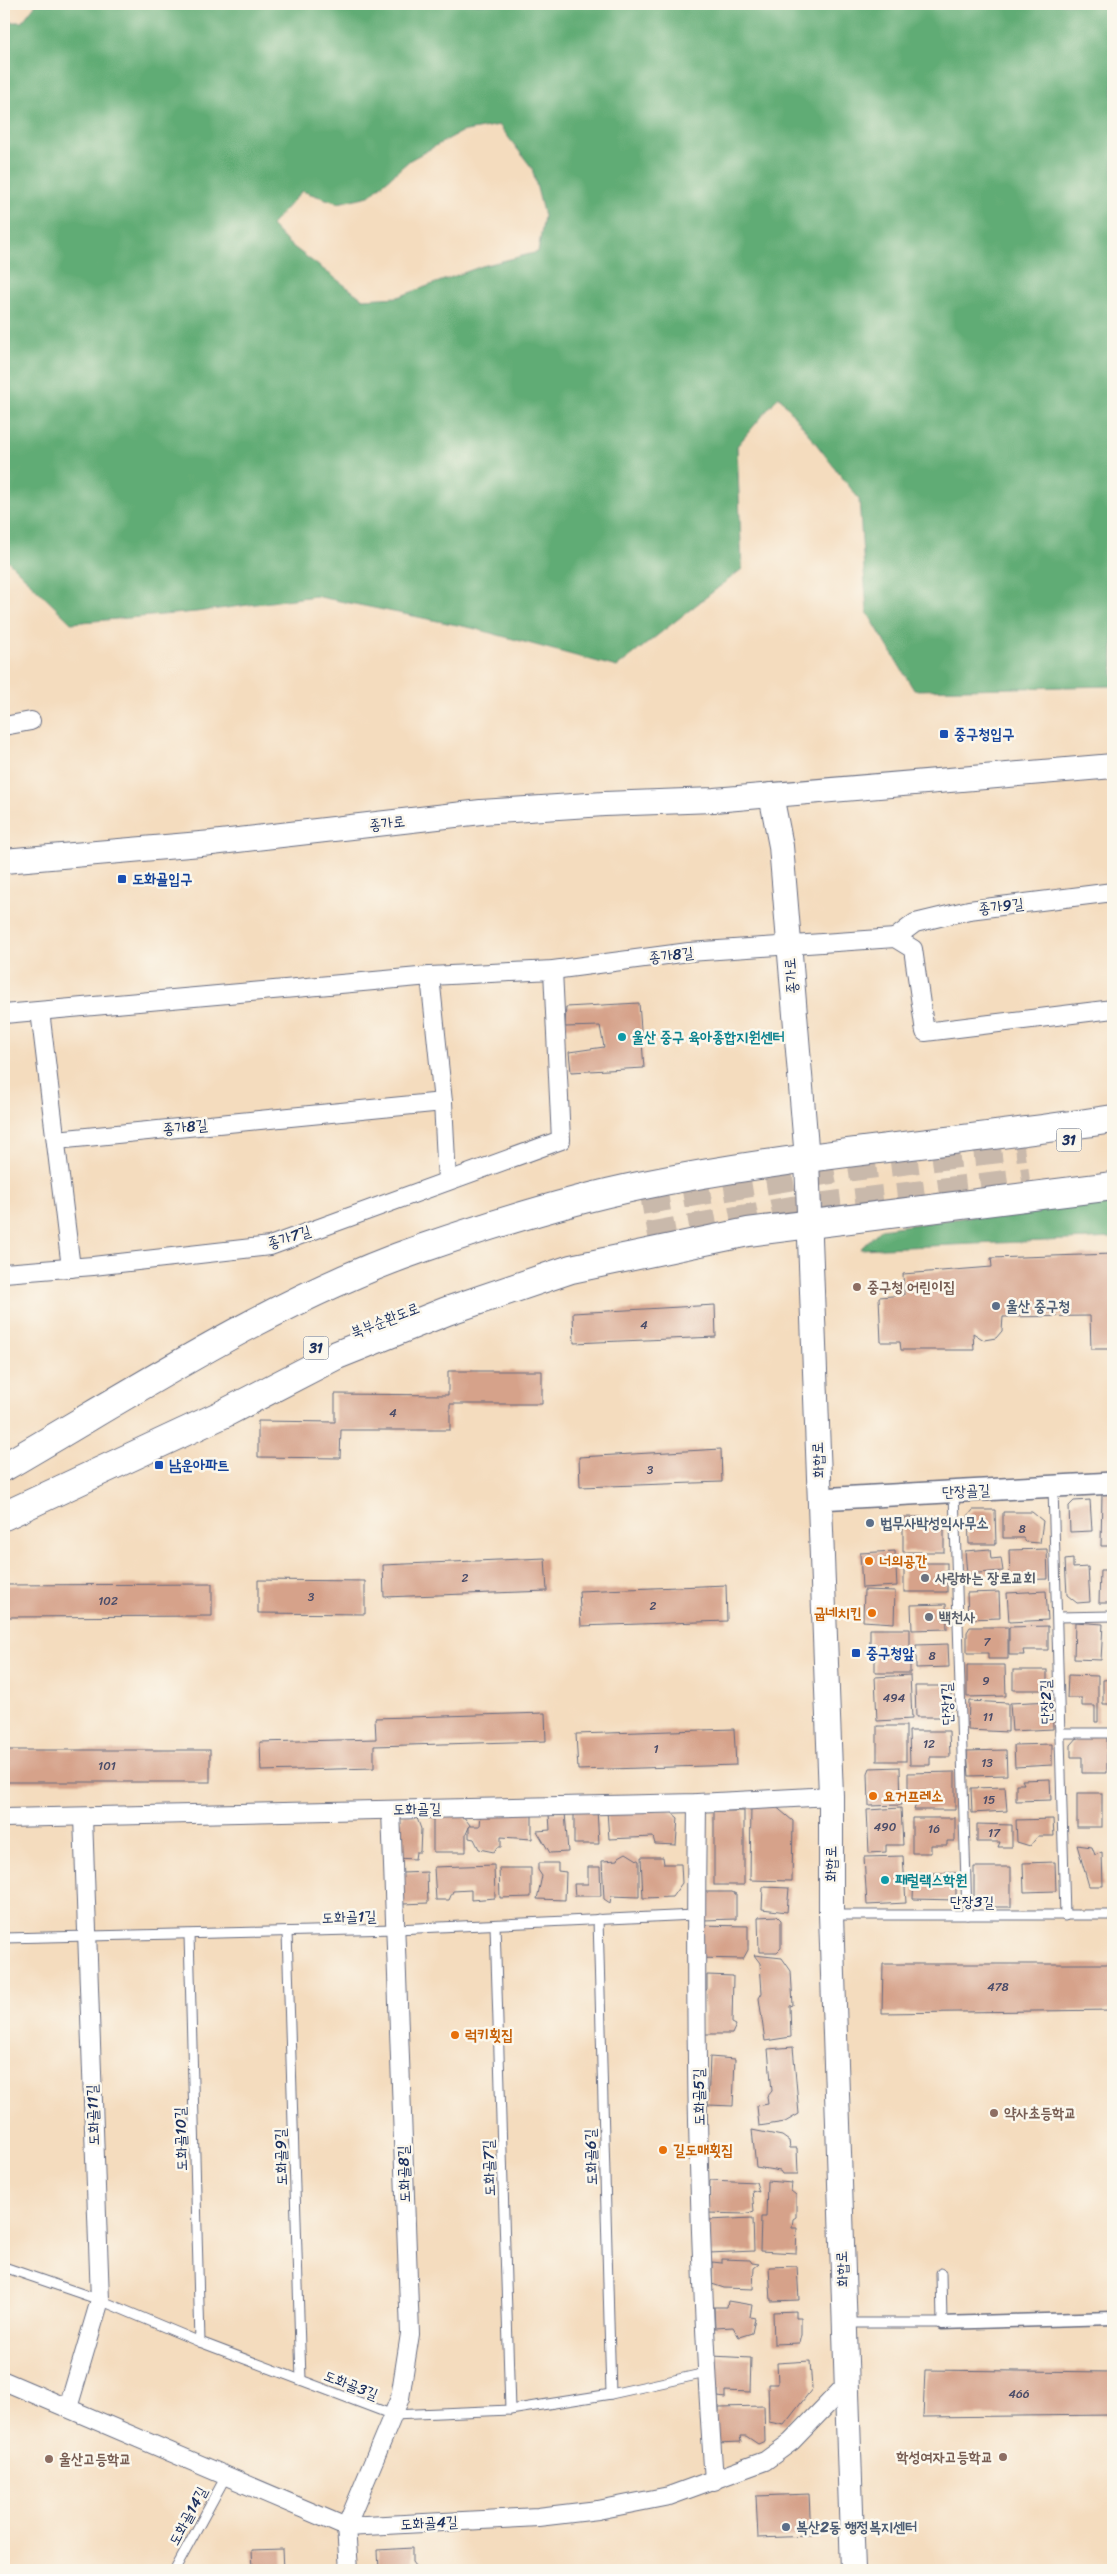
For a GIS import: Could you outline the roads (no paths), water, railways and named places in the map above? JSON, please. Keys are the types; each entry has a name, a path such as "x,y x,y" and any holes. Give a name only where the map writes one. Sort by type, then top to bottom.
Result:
{"main road":[{"name":"종가로","path":"4,861 212,843 481,812 604,804 714,800 1113,766"},
{"name":"종가로","path":"772,795 781,846 807,1159"},
{"path":"4,1467 201,1352 350,1277 420,1249 552,1208 639,1186 807,1159 1113,1120"},
{"name":"31","path":"1024,1146 1113,1134"},
{"name":"화합로","path":"807,1159 831,1796 831,1915 852,2570"},
{"path":"1030,1181 1113,1170"},
{"path":"4,1516 223,1414 337,1355 447,1311 571,1270 748,1232 1113,1186"},
{"name":"31","path":"4,1472 300,1316 357,1290 424,1262 494,1240 642,1200"},
{"name":"북부순환도로","path":"4,1510 279,1366 353,1332 509,1274 567,1256 648,1236"}],"street":[{"path":"4,726 31,721"},
{"name":"종가9길","path":"895,938 915,923 969,910 1113,892"},
{"path":"895,938 913,949 925,1032 1113,1009"},
{"name":"종가8길","path":"4,1014 430,976 553,970 689,952 895,938"},
{"name":"종가7길","path":"4,1274 270,1246 446,1180 561,1140 553,970"},
{"path":"430,976 443,1102 446,1180"},
{"path":"40,1011 71,1268"},
{"name":"종가8길","path":"56,1140 443,1102"},
{"name":"단장골길","path":"819,1500 1113,1483"},
{"name":"도화골길","path":"4,1818 697,1803 831,1796"},
{"name":"도화골5길","path":"697,1803 695,1915 706,2373 714,2481"},
{"name":"도화골8길","path":"346,2527 400,2398 410,2334 391,1810"},
{"name":"도화골11길","path":"68,2408 100,2300 83,1817"},
{"path":"942,2323 1113,2318"},
{"name":"도화골4길","path":"4,2381 346,2527 538,2517 598,2510 669,2496 765,2461 791,2442 846,2385"},
{"path":"346,2527 349,2570"}],"lane":[{"name":"단장2길","path":"1053,1487 1065,1916"},
{"name":"단장1길","path":"954,1492 967,1915"},
{"path":"1058,1617 1113,1616"},
{"path":"1060,1733 1113,1733"},
{"name":"도화골1길","path":"4,1938 396,1929 695,1915"},
{"name":"단장3길","path":"831,1915 1113,1915"},
{"name":"도화골6길","path":"598,1920 611,2394"},
{"name":"도화골7길","path":"495,1924 510,2410"},
{"name":"도화골9길","path":"287,1932 302,2380"},
{"name":"도화골10길","path":"189,1934 200,2342"},
{"name":"도화골3길","path":"4,2267 100,2300 200,2342 393,2415 510,2410 611,2394 706,2373"},
{"path":"844,2323 942,2323 941,2273"},
{"name":"도화골14길","path":"175,2570 226,2476"}],"tunnel":[{"path":"641,1201 837,1169 1024,1146"},
{"path":"648,1236 792,1210 1030,1181"}],"place":[{"name":"중구청입구","path":"944,734"},
{"name":"도화골입구","path":"122,879"},
{"name":"울산 중구 육아종합지원센터","path":"622,1037"},
{"name":"중구청 어린이집","path":"857,1287"},
{"name":"울산 중구청","path":"996,1306"},
{"name":"남운아파트","path":"159,1465"},
{"name":"법무사박성익사무소","path":"870,1523"},
{"name":"너의공간","path":"869,1561"},
{"name":"사랑하는 장로교회","path":"925,1578"},
{"name":"굽네치킨","path":"872,1613"},
{"name":"백천사","path":"929,1617"},
{"name":"중구청앞","path":"856,1653"},
{"name":"요거프레소","path":"873,1796"},
{"name":"패럴랙스학원","path":"885,1880"},
{"name":"럭키횟집","path":"455,2035"},
{"name":"약사초등학교","path":"994,2113"},
{"name":"길도매횟집","path":"663,2150"},
{"name":"학성여자고등학교","path":"1003,2457"},
{"name":"울산고등학교","path":"49,2459"},
{"name":"복산2동 행정복지센터","path":"786,2527"}]}
